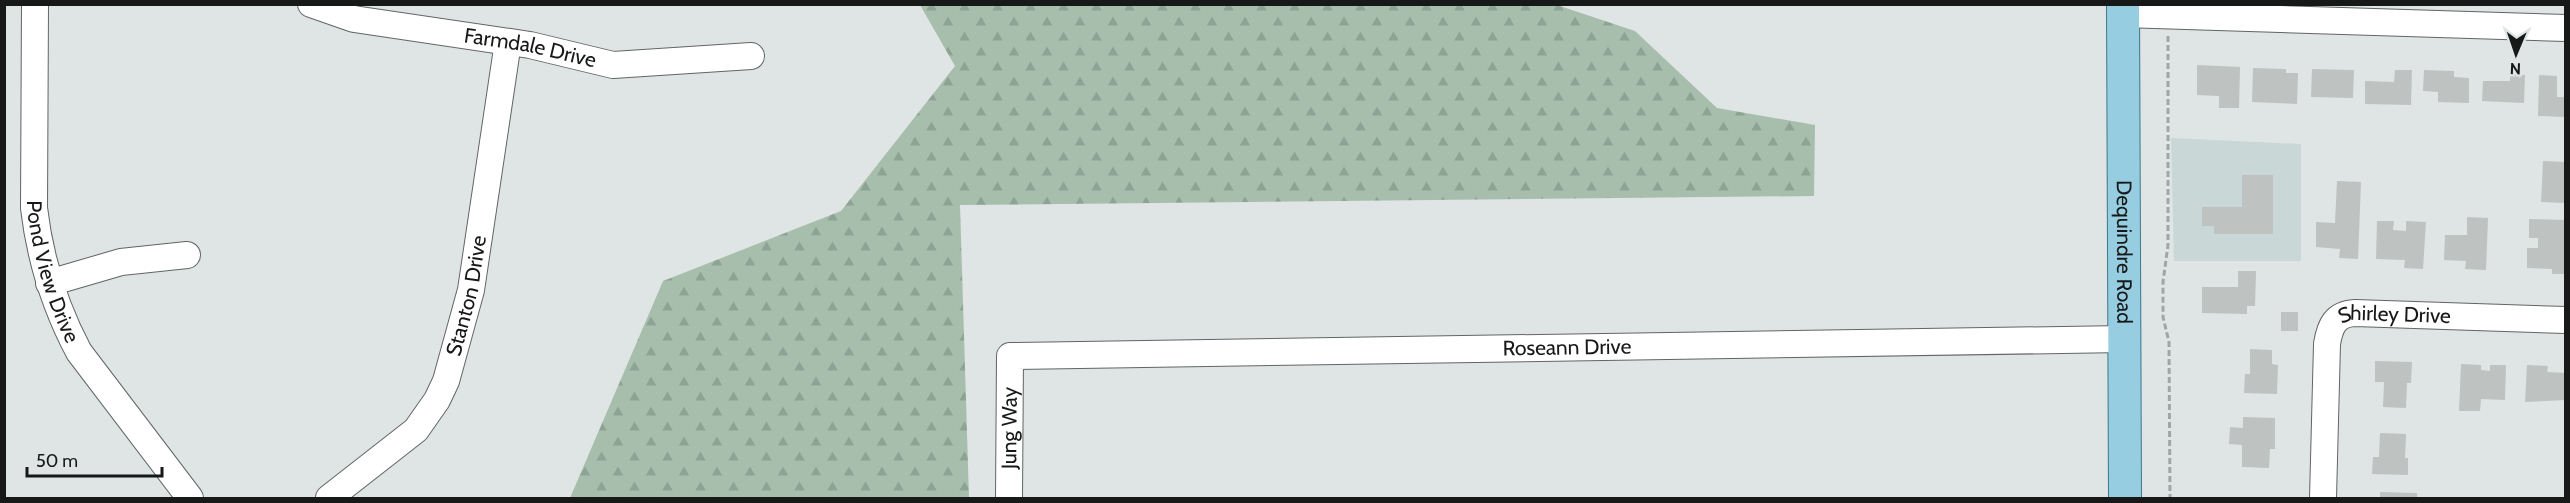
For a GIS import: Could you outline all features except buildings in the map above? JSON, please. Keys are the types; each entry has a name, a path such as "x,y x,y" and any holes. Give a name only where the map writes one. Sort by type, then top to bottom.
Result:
{"main road":[{"name":"Dequindre Road","path":"2123,9 2125,498"}],"street":[{"name":"Pond View Drive","path":"35,4 34,208 37,234 49,283 66,329 78,352 190,498"},
{"name":"Farmdale Drive","path":"311,4 354,19 530,45 586,60 613,64 751,56"},
{"path":"2123,9 2565,28"},
{"name":"Stanton Drive","path":"328,498 416,429 437,400 446,381 471,290 508,42"},
{"path":"49,283 120,262 187,255"},
{"name":"Shirley Drive","path":"2323,498 2327,344 2331,327 2338,317 2355,313 2565,320"},
{"name":"Roseann Drive","path":"1010,356 2124,339"},
{"name":"Jung Way","path":"1010,356 1010,498"}],"path":[{"path":"2168,30 2168,245 2163,282 2163,317 2169,342 2170,498"}],"shaded area":[{"path":"2171,138 2301,144 2301,261 2174,261"}],"green space":[{"path":"920,5 1557,5 1635,31 1717,108 1815,125 1814,196 960,205 969,498 570,498 663,281 841,211 955,66"}]}
